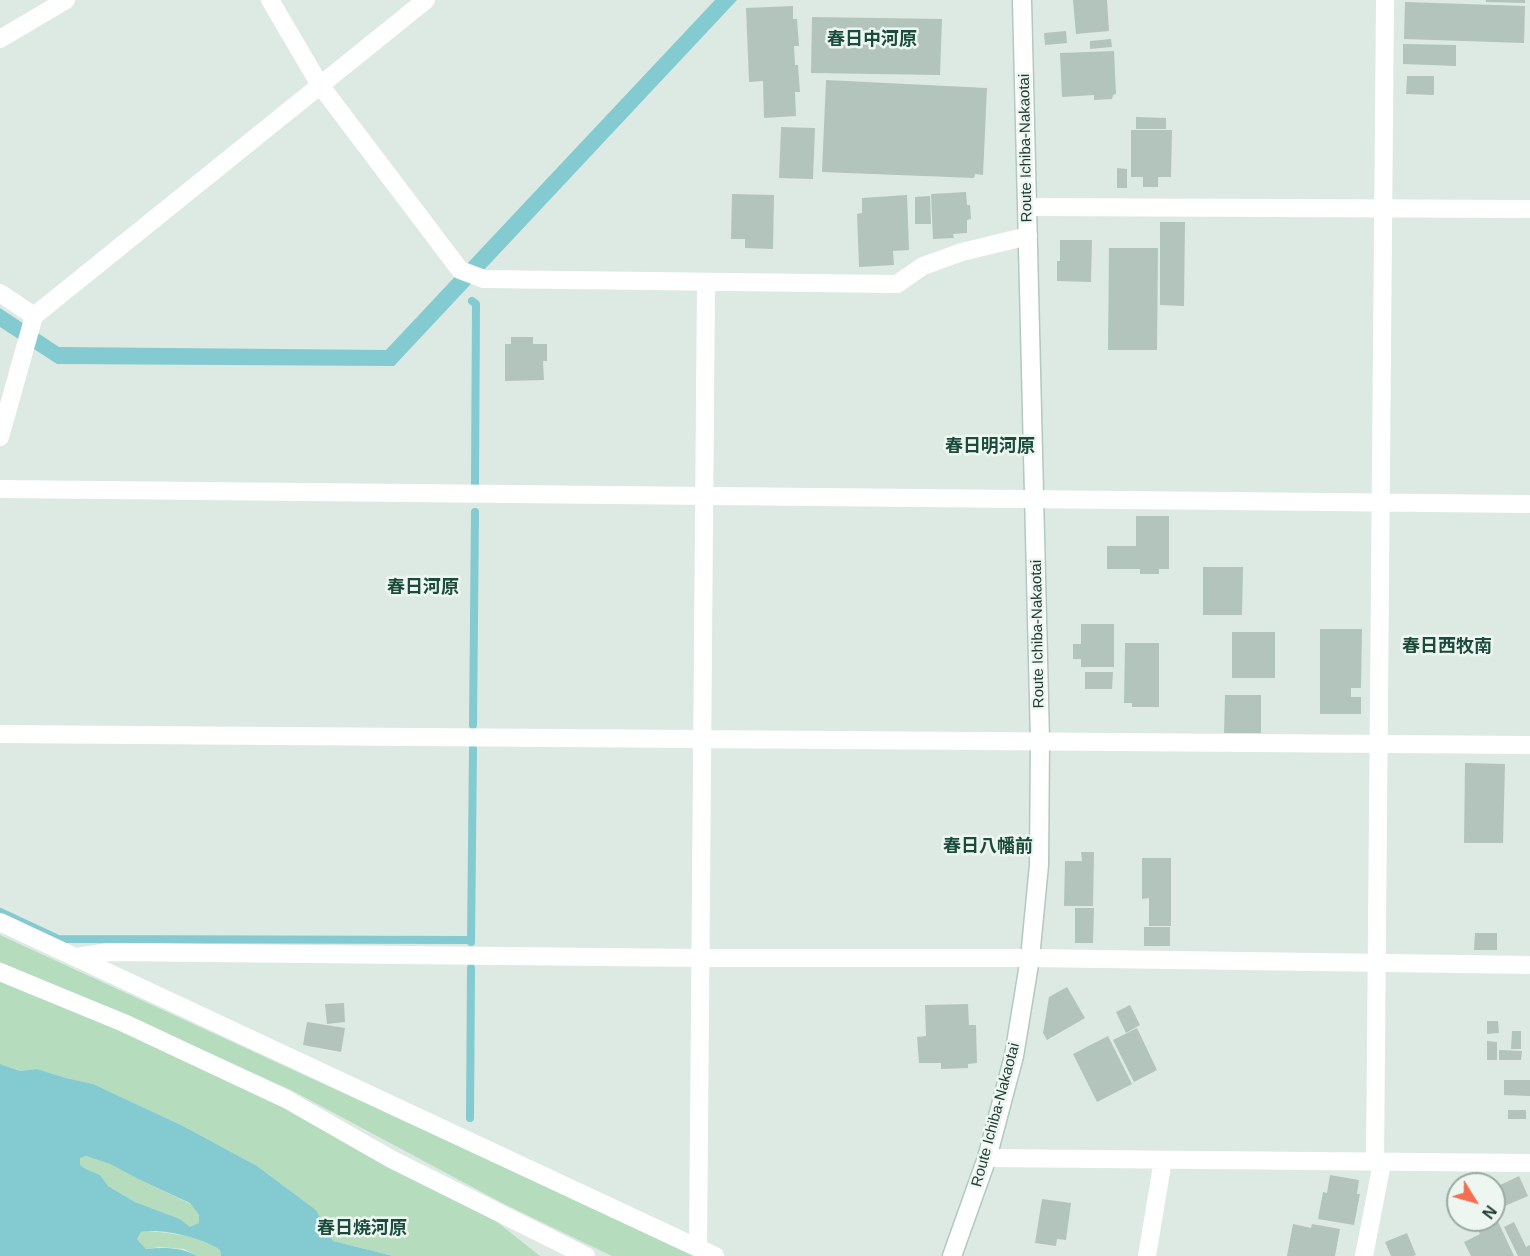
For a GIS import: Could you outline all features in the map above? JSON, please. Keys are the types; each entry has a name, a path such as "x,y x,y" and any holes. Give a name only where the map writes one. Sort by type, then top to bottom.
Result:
{"street":[{"path":"0,39 66,0"},
{"path":"270,0 320,85 460,270 484,279 897,284 923,266 963,252 1028,237"},
{"path":"0,437 33,321 426,0"},
{"name":"Route Ichiba-Nakaotai","path":"952,1256 987,1158 1014,1056 1030,958 1039,865 1040,741 1022,0"},
{"path":"1364,1256 1379,1163 1377,963 1385,0"},
{"path":"1027,207 1530,209"},
{"path":"698,1248 706,282"},
{"path":"0,293 33,321"},
{"path":"0,489 1530,504"},
{"path":"0,734 1530,745"},
{"path":"0,922 715,1256"},
{"path":"76,957 109,952 700,958 1030,958 1530,965"},
{"path":"0,972 124,1023 286,1099 392,1159 586,1256"},
{"path":"987,1158 1530,1163"},
{"path":"1147,1256 1163,1160"}],"green space":[{"path":"0,935 697,1256 612,1256 506,1205 291,1090 125,1015 0,962"},
{"path":"0,981 123,1032 283,1107 496,1221 540,1256 393,1256 333,1241 316,1210 257,1166 183,1126 93,1084 37,1069 20,1071 0,1064"},
{"path":"86,1156 110,1164 191,1204 199,1215 199,1224 190,1227 180,1219 135,1202 108,1186 100,1175 80,1165 79,1158"},
{"path":"141,1232 175,1234 203,1241 220,1250 221,1256 197,1256 184,1249 160,1247 146,1249 137,1239"}],"water":[{"path":"715,0 737,0 394,366 57,364 0,327 0,308 59,347 386,350"},
{"path":"0,1064 20,1071 37,1069 93,1084 183,1126 257,1166 316,1210 333,1241 393,1256 221,1256 220,1250 193,1238 149,1231 141,1232 137,1239 146,1249 173,1248 197,1256 0,1256","holes":["86,1156 110,1164 190,1203 199,1215 199,1223 190,1227 180,1219 135,1202 108,1186 100,1175 80,1165 80,1158"]}],"building":[{"path":"1073,0 1107,0 1109,31 1076,34"},
{"path":"1486,0 1525,0 1525,3 1486,2"},
{"path":"1405,2 1525,6 1524,43 1404,39"},
{"path":"793,6 793,19 797,19 799,46 794,46 800,92 795,92 796,116 764,118 763,81 749,82 746,8"},
{"path":"812,17 942,19 940,75 811,73"},
{"path":"1066,31 1067,43 1045,45 1044,33"},
{"path":"1111,39 1112,47 1090,49 1090,41"},
{"path":"1403,44 1456,45 1456,66 1403,64"},
{"path":"1114,51 1116,94 1112,99 1094,100 1094,95 1062,97 1060,53"},
{"path":"1407,76 1434,76 1434,95 1406,94"},
{"path":"826,80 987,88 983,175 975,174 974,178 822,172"},
{"path":"1136,117 1166,118 1166,129 1136,129"},
{"path":"781,127 815,128 813,179 779,178"},
{"path":"1131,130 1172,130 1171,177 1158,177 1158,187 1143,187 1143,177 1131,177"},
{"path":"1117,168 1127,169 1127,188 1117,188"},
{"path":"966,192 971,219 967,220 967,233 953,234 954,238 933,239 931,194"},
{"path":"732,194 774,195 773,249 745,248 745,239 731,239"},
{"path":"907,195 909,250 893,251 894,265 859,267 857,214 862,213 862,198"},
{"path":"930,196 931,224 915,224 915,197"},
{"path":"1160,222 1185,222 1184,306 1160,305"},
{"path":"1060,240 1092,240 1091,282 1057,281"},
{"path":"1109,248 1158,248 1157,350 1108,350"},
{"path":"511,337 533,337 533,344 547,344 547,361 543,361 544,380 505,381 505,344 511,344"},
{"path":"1136,516 1169,516 1169,569 1159,569 1159,574 1140,574 1140,569 1107,569 1107,546 1136,546"},
{"path":"1203,567 1243,567 1242,615 1203,615"},
{"path":"1081,624 1114,624 1114,667 1081,667 1081,659 1073,659 1073,644 1081,644"},
{"path":"1320,629 1362,629 1361,688 1351,688 1351,697 1361,697 1361,714 1320,714"},
{"path":"1232,632 1275,632 1275,678 1232,678"},
{"path":"1125,643 1159,643 1159,707 1132,707 1132,703 1124,703"},
{"path":"1085,672 1113,672 1112,689 1085,689"},
{"path":"1225,695 1261,695 1261,733 1224,733"},
{"path":"1465,763 1505,764 1503,843 1464,843"},
{"path":"1081,852 1094,852 1093,906 1064,906 1065,861 1082,861"},
{"path":"1142,858 1171,858 1171,926 1149,926 1149,898 1142,899"},
{"path":"1075,908 1094,908 1093,943 1075,943"},
{"path":"1144,927 1170,927 1170,946 1144,946"},
{"path":"1475,933 1497,933 1497,950 1474,950"},
{"path":"1067,987 1085,1018 1047,1040 1043,1033 1049,997"},
{"path":"344,1003 345,1022 327,1024 325,1004"},
{"path":"968,1004 969,1025 976,1025 977,1063 968,1064 968,1068 941,1069 941,1063 919,1063 917,1037 926,1036 925,1005"},
{"path":"1130,1005 1140,1025 1126,1033 1116,1012"},
{"path":"1487,1021 1498,1021 1499,1033 1487,1034"},
{"path":"307,1022 345,1028 341,1052 303,1045"},
{"path":"1137,1028 1157,1070 1134,1082 1113,1040"},
{"path":"1512,1031 1521,1031 1521,1049 1511,1049"},
{"path":"1108,1036 1132,1084 1097,1102 1073,1054"},
{"path":"1487,1041 1497,1042 1497,1060 1487,1060"},
{"path":"1499,1050 1522,1051 1521,1060 1499,1060"},
{"path":"1504,1080 1530,1080 1530,1096 1504,1095"},
{"path":"1508,1110 1526,1110 1526,1119 1508,1119"},
{"path":"1330,1175 1359,1180 1357,1194 1360,1194 1354,1225 1318,1219 1323,1192 1327,1193"},
{"path":"1519,1176 1528,1196 1506,1206 1506,1182"},
{"path":"1042,1199 1071,1203 1066,1240 1057,1239 1056,1246 1035,1243"},
{"path":"1514,1222 1526,1247 1530,1245 1530,1256 1518,1256 1506,1231 1506,1226"},
{"path":"1293,1224 1311,1228 1312,1224 1340,1229 1335,1256 1287,1256"},
{"path":"1479,1232 1503,1232 1514,1256 1471,1256 1464,1242 1480,1234"},
{"path":"1407,1233 1416,1255 1391,1256 1385,1242"}],"waterway":[{"path":"472,301 476,304 475,484"},
{"path":"473,725 475,512"},
{"path":"471,942 473,749"},
{"path":"0,912 58,939 471,940"},
{"path":"470,1118 471,968"}],"district":[{"name":"春日中河原","path":"872,40"},
{"name":"春日明河原","path":"990,447"},
{"name":"春日河原","path":"423,588"},
{"name":"春日西牧南","path":"1447,647"},
{"name":"春日八幡前","path":"988,847"},
{"name":"春日焼河原","path":"362,1229"}]}
